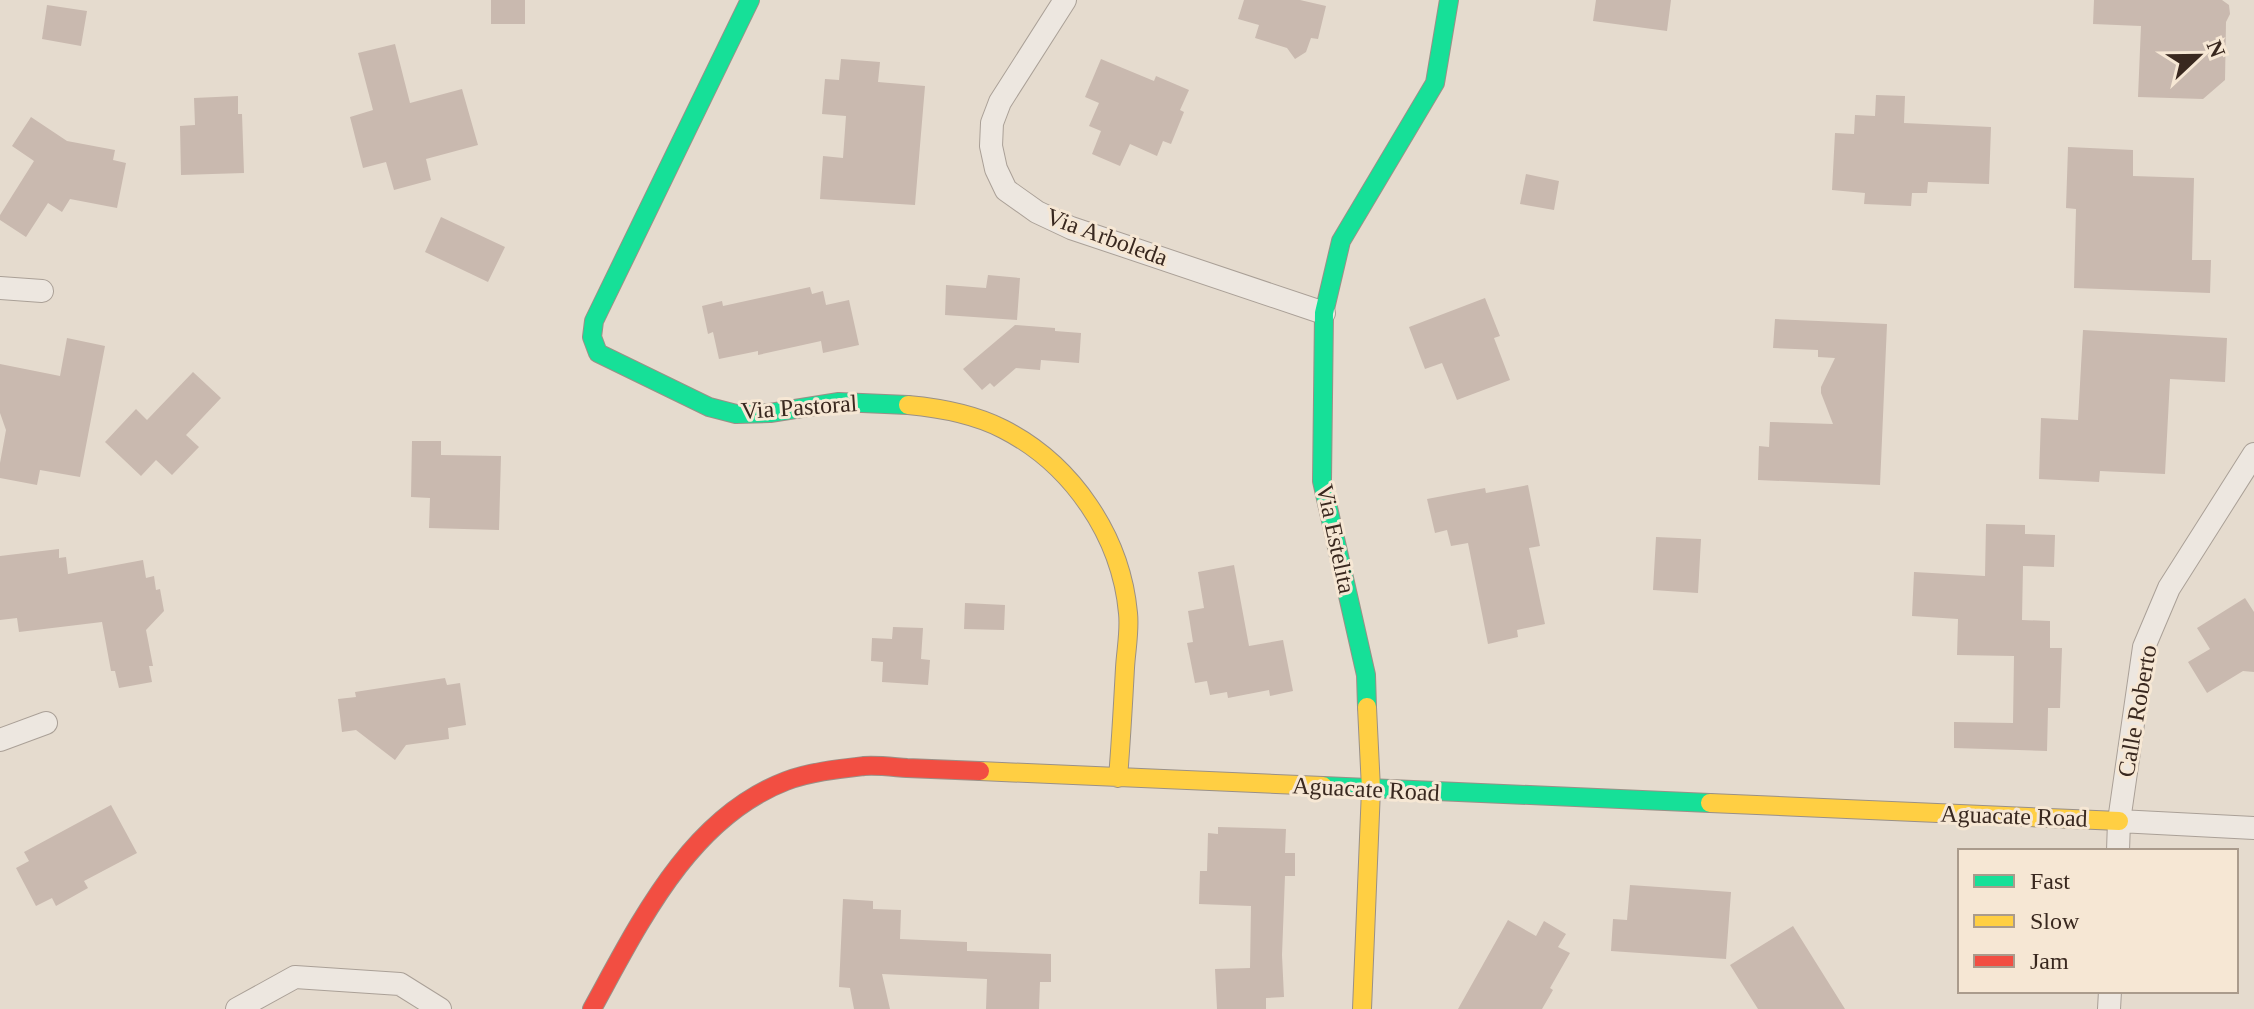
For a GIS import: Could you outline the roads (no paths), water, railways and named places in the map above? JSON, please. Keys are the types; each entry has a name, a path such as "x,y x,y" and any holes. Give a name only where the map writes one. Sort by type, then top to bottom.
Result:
{"street":[{"name":"Via Pastoral","path":"750,0 594,321 592,337 598,353 718,410 745,414 778,413 811,404 852,402 911,406 970,416 1003,428 1059,469 1083,497 1115,551 1128,614 1118,778"},
{"name":"Via Arboleda","path":"1065,0 1000,102 992,123 991,146 996,169 1006,190 1037,212 1071,228 1324,313"},
{"name":"Via Estelita","path":"1362,1009 1371,789 1366,675 1322,481 1324,313 1341,241 1435,83 1449,0"},
{"path":"0,288 42,291"},
{"name":"Calle Roberto","path":"2118,849 2119,821 2144,647 2169,588 2254,454"},
{"path":"0,740 46,723"},
{"name":"Aguacate Road","path":"592,1009 648,909 710,829 778,784 814,774 867,766 2254,828"},
{"path":"237,1009 295,977 400,984 440,1009"}]}
